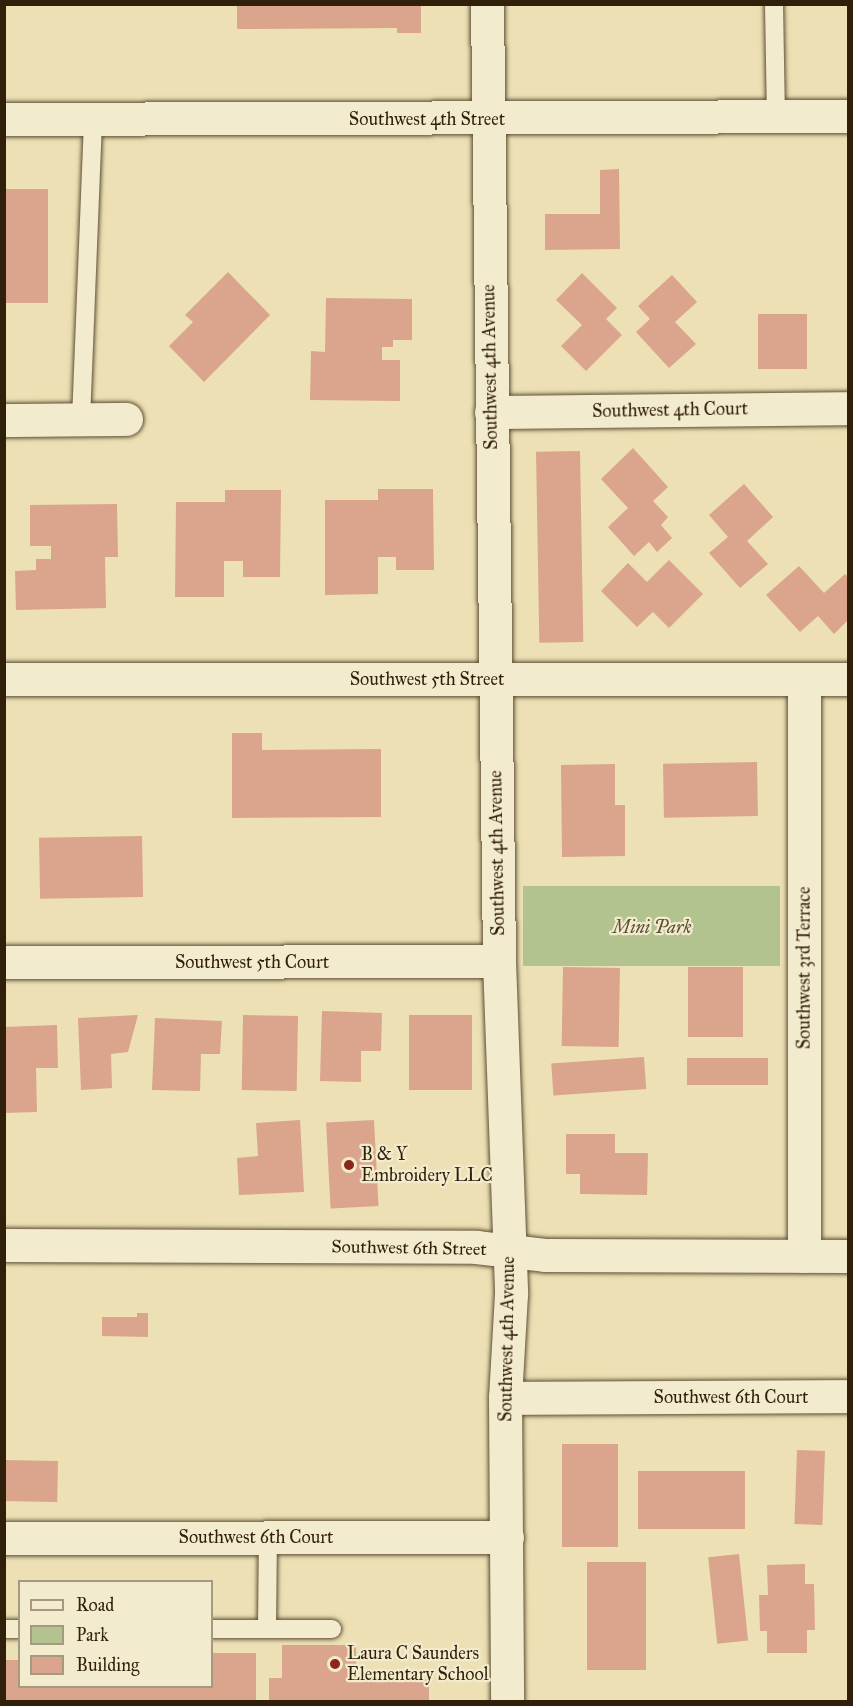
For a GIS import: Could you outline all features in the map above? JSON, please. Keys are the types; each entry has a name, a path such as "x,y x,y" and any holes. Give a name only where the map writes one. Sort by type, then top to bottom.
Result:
{"street":[{"name":"Southwest 4th Avenue","path":"487,4 499,961 509,1251 505,1398 507,1701"},
{"name":"Southwest 4th Street","path":"4,119 849,116"},
{"name":"Southwest 4th Court","path":"491,412 849,408"},
{"path":"4,420 126,419"},
{"name":"Southwest 5th Street","path":"4,679 849,679"},
{"name":"Southwest 3rd Terrace","path":"804,679 804,1256"},
{"name":"Southwest 5th Court","path":"4,962 499,961"},
{"name":"Southwest 6th Street","path":"4,1245 464,1247 544,1255 849,1256"},
{"name":"Southwest 6th Court","path":"505,1398 849,1396"},
{"name":"Southwest 6th Court","path":"4,1538 507,1537"}],"lane":[{"path":"774,4 776,116"},
{"path":"81,420 93,119"},
{"path":"267,1629 268,1537"},
{"path":"213,1629 332,1629"}],"green space":[{"name":"Mini Park","path":"523,886 780,886 780,966 523,966"}],"building":[{"path":"237,4 421,4 421,33 397,33 397,28 237,29"},
{"path":"619,169 620,249 545,250 545,214 600,214 600,170"},
{"path":"4,189 48,189 48,303 4,303"},
{"path":"228,272 270,315 204,382 169,346 193,322 185,315"},
{"path":"582,273 617,308 606,319 622,335 586,371 561,346 582,325 556,300"},
{"path":"672,275 697,302 675,322 696,344 669,368 636,332 650,319 638,306"},
{"path":"326,298 412,299 412,340 393,340 393,347 382,347 382,360 400,360 400,401 310,400 311,351 325,352"},
{"path":"758,314 807,314 807,369 758,369"},
{"path":"633,448 668,487 653,501 668,517 661,525 672,538 657,552 649,542 634,556 608,527 628,508 601,479"},
{"path":"580,451 583,642 539,643 536,452"},
{"path":"744,484 773,517 747,541 768,564 740,588 709,553 728,537 709,515"},
{"path":"378,489 433,489 434,570 396,570 396,557 378,557 378,594 325,595 325,500 378,500"},
{"path":"225,490 281,490 280,577 243,577 243,561 224,561 224,597 175,597 176,502 225,502"},
{"path":"117,504 118,557 105,557 106,608 16,610 15,571 36,570 36,559 51,559 51,546 30,546 30,505"},
{"path":"669,560 703,594 669,628 653,612 637,627 601,591 628,563 647,582"},
{"path":"799,566 824,593 845,574 848,577 848,620 834,634 818,616 800,632 766,595"},
{"path":"232,733 262,733 262,750 381,749 381,817 232,818"},
{"path":"757,762 758,816 664,818 663,764"},
{"path":"615,764 615,805 625,805 625,856 562,857 561,765"},
{"path":"142,836 143,897 40,899 39,838"},
{"path":"563,967 620,968 619,1047 562,1046"},
{"path":"688,967 743,967 743,1037 688,1037"},
{"path":"322,1011 382,1013 381,1051 361,1051 361,1082 320,1081"},
{"path":"138,1015 128,1052 111,1054 112,1088 81,1090 78,1018"},
{"path":"243,1015 298,1016 297,1091 242,1090"},
{"path":"409,1015 472,1015 472,1090 409,1090"},
{"path":"155,1018 222,1021 220,1054 201,1054 200,1091 152,1090"},
{"path":"57,1025 58,1068 36,1068 37,1112 4,1113 4,1027"},
{"path":"644,1057 646,1089 553,1095 551,1063"},
{"path":"687,1058 768,1058 768,1085 687,1085"},
{"path":"300,1120 304,1192 239,1195 237,1158 258,1156 256,1123"},
{"path":"374,1120 379,1206 331,1208 326,1123"},
{"path":"566,1134 615,1134 615,1153 648,1153 647,1195 580,1194 580,1174 566,1174"},
{"path":"137,1313 148,1313 148,1337 102,1336 102,1317 137,1317"},
{"path":"562,1444 618,1444 618,1547 562,1547"},
{"path":"797,1450 825,1451 822,1525 794,1524"},
{"path":"4,1460 58,1461 57,1502 4,1501"},
{"path":"638,1471 745,1471 745,1529 638,1529"},
{"path":"739,1554 748,1641 717,1644 708,1557"},
{"path":"587,1562 646,1562 646,1670 587,1670"},
{"path":"805,1564 805,1584 814,1584 815,1630 807,1630 807,1653 767,1653 767,1631 760,1631 759,1595 768,1595 767,1565"},
{"path":"282,1645 356,1645 356,1679 429,1679 429,1702 269,1702 269,1678 282,1678"},
{"path":"213,1653 256,1653 256,1702 4,1702 4,1660 18,1660 18,1688 213,1688"}],"place":[{"name":"B & Y Embroidery LLC","path":"349,1165"},
{"name":"Laura C Saunders Elementary School","path":"335,1664"}]}
